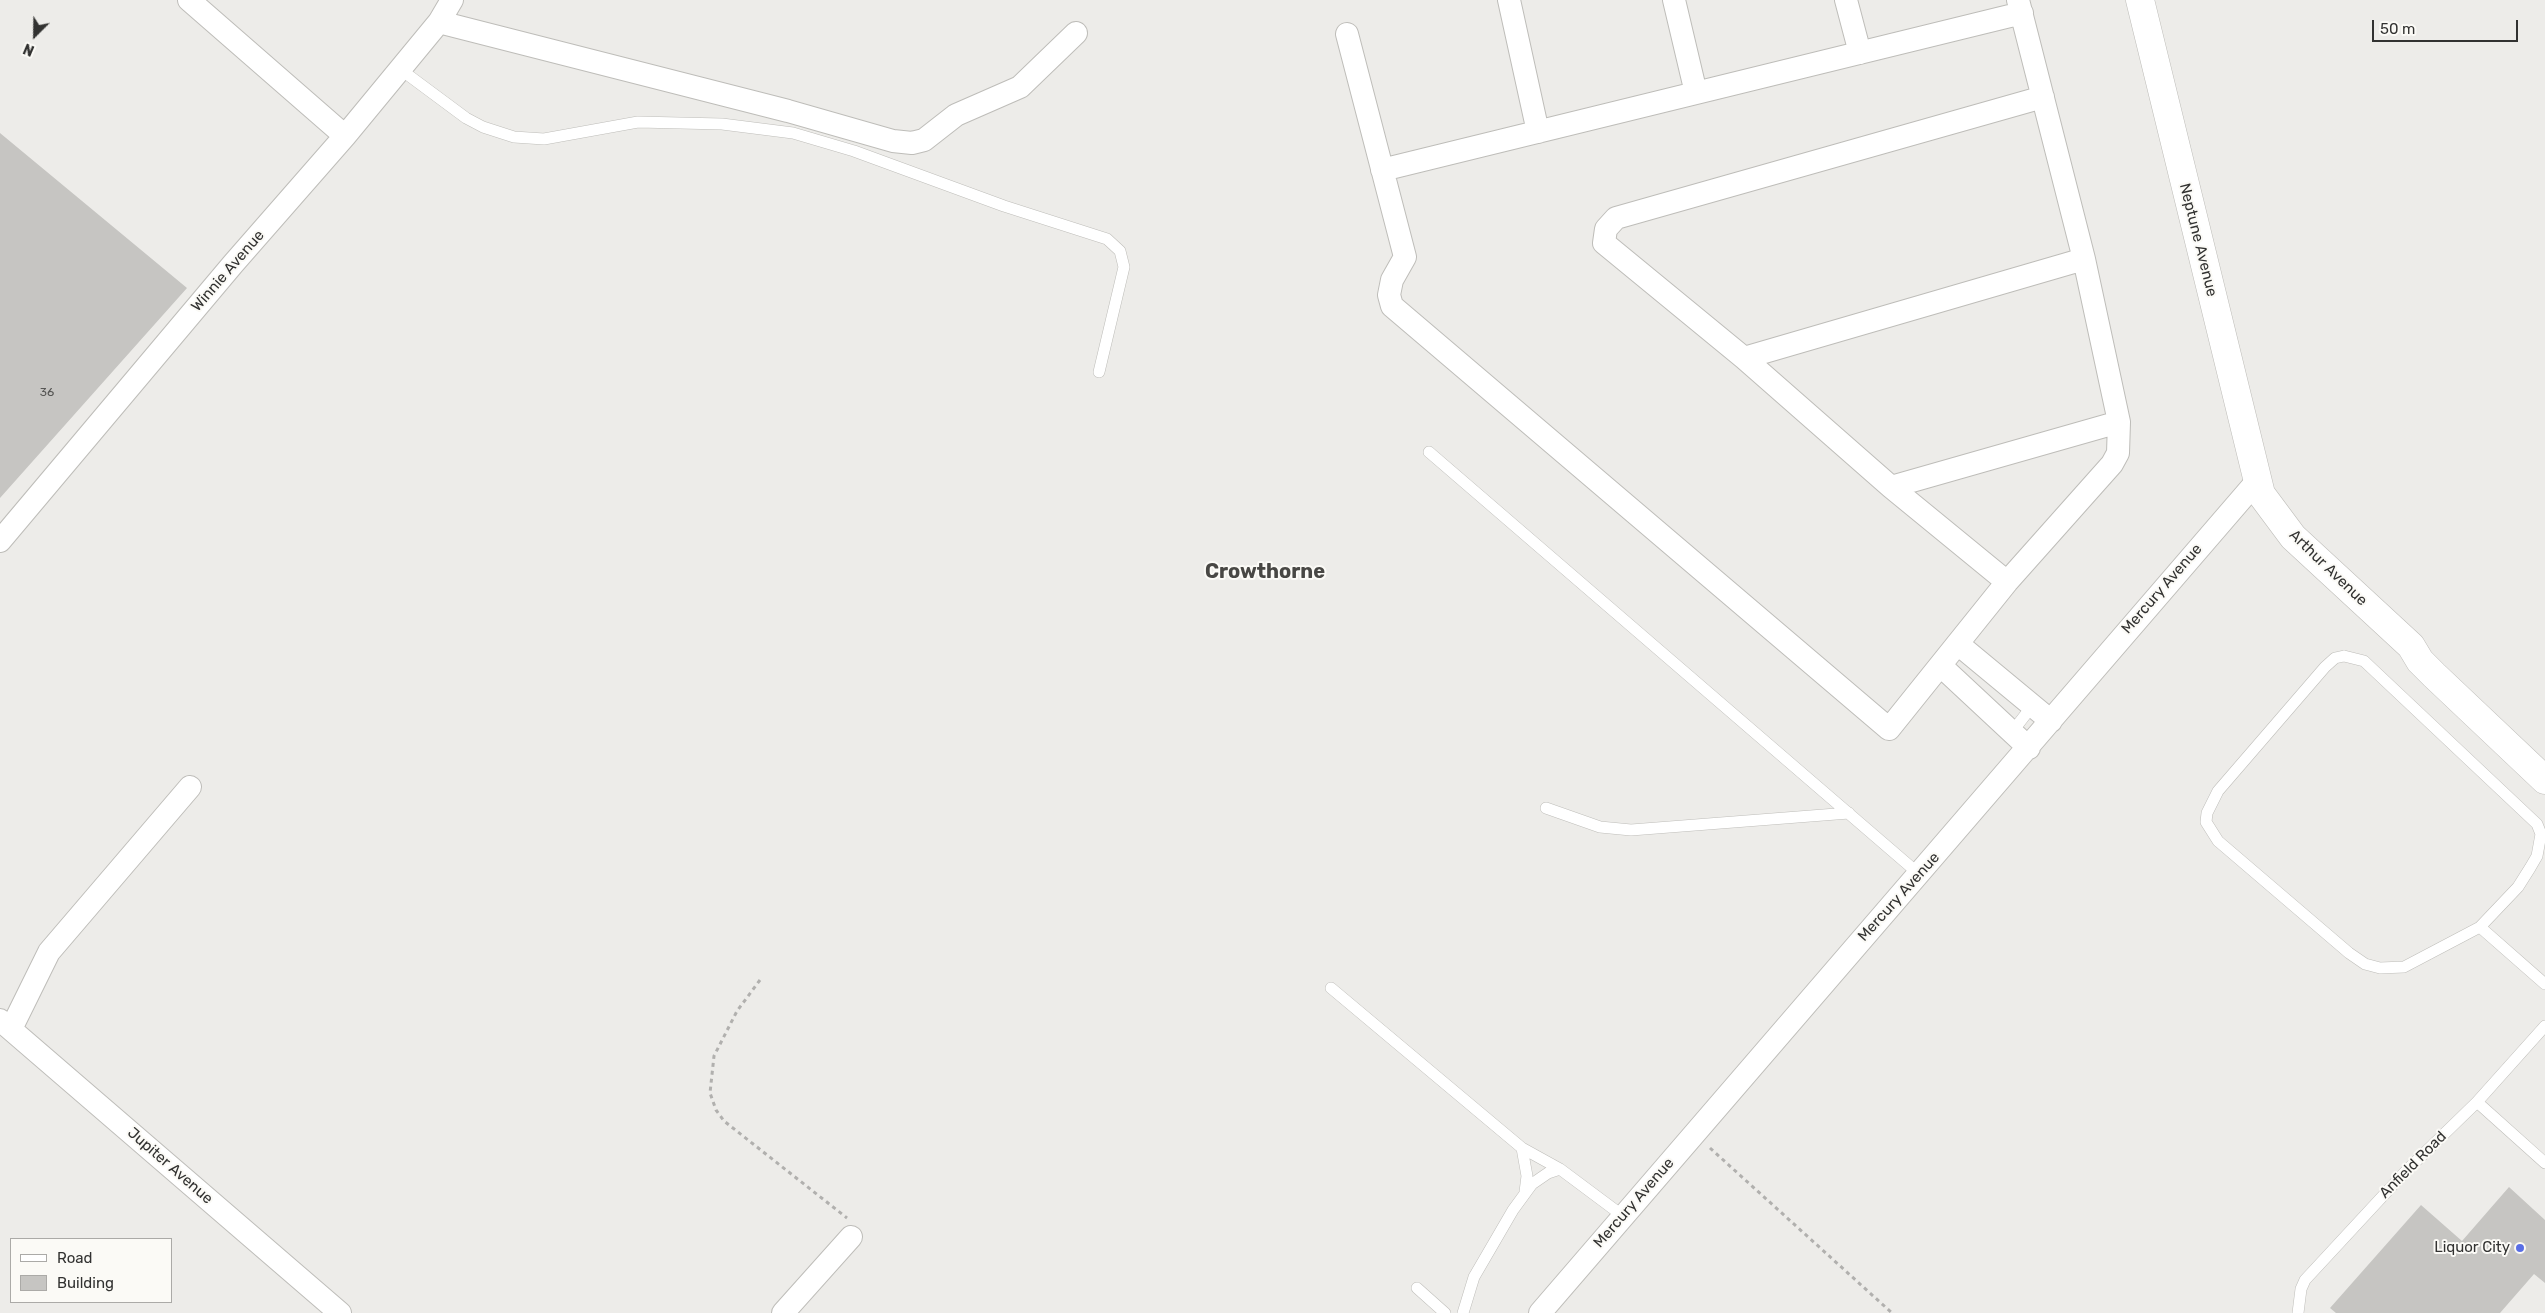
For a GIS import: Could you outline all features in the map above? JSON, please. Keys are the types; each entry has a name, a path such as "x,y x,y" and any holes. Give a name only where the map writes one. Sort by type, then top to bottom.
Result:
{"main road":[{"name":"Neptune Avenue","path":"2140,0 2257,481"},
{"name":"Arthur Avenue","path":"2257,481 2261,494 2293,537 2411,646 2438,664 2545,761"},
{"name":"Arthur Avenue","path":"2411,646 2420,661 2434,676 2545,780"}],"street":[{"path":"188,0 345,136"},
{"name":"Winnie Avenue","path":"0,541 233,264 345,136 439,22 452,0"},
{"path":"1508,0 1538,132"},
{"path":"1674,0 1696,93"},
{"path":"1846,0 1860,53"},
{"path":"1347,34 1382,170 1405,257 1392,280 1388,295 1392,306 1889,730 2007,582 2112,464 2118,453 2120,440 2119,422 2084,259 2020,7 1860,53 1382,170"},
{"path":"439,22 788,111 893,141 912,143 924,140 956,115 1020,87 1076,33"},
{"path":"2007,582 1891,487 1744,358 1604,243 1606,229 1616,218 2043,97"},
{"path":"1744,358 2084,259"},
{"path":"1891,487 2119,422"},
{"name":"Mercury Avenue","path":"1540,1313 1694,1135 1730,1090 2029,748 2109,650 2257,481"},
{"path":"1958,644 2052,721"},
{"path":"1940,666 2029,748"},
{"path":"5,1024 49,952 190,787"},
{"name":"Jupiter Avenue","path":"5,1024 340,1313"},
{"path":"784,1313 850,1237"}],"lane":[{"path":"400,69 466,118 483,127 514,137 544,138 638,122 722,124 793,133 854,151 1004,206 1107,239 1120,251 1124,268 1099,372"},
{"path":"1429,452 1919,874"},
{"path":"2344,656 2364,661 2537,824 2541,834 2538,856 2518,887 2480,927 2404,967 2380,968 2365,964 2349,953 2218,841 2210,831 2206,822 2207,813 2218,791 2325,666 2335,658 2344,656"},
{"path":"2012,732 2032,705"},
{"path":"1546,808 1600,827 1631,830 1849,813"},
{"path":"2480,927 2545,984"},
{"path":"1331,988 1522,1148 1560,1169 1623,1216"},
{"name":"Anfield Road","path":"2298,1313 2301,1289 2305,1280 2406,1171 2477,1102 2545,1026"},
{"path":"2477,1102 2545,1163"},
{"path":"1522,1148 1527,1176 1524,1194"},
{"path":"1463,1313 1474,1277 1513,1210 1532,1184 1548,1173 1560,1169"},
{"path":"1416,1288 1445,1313"}],"path":[{"path":"760,980 737,1010 714,1056 710,1093 716,1110 724,1121 845,1216 848,1221 846,1228 850,1237"},
{"path":"1694,1135 1892,1313"}],"building":[{"path":"0,133 187,288 0,498"},
{"path":"2509,1187 2545,1220 2545,1283 2534,1274 2500,1313 2336,1313 2330,1308 2421,1205 2462,1241"}],"place":[{"name":"Liquor City","path":"2520,1248"}],"district":[{"name":"Crowthorne","path":"1265,572"}]}
